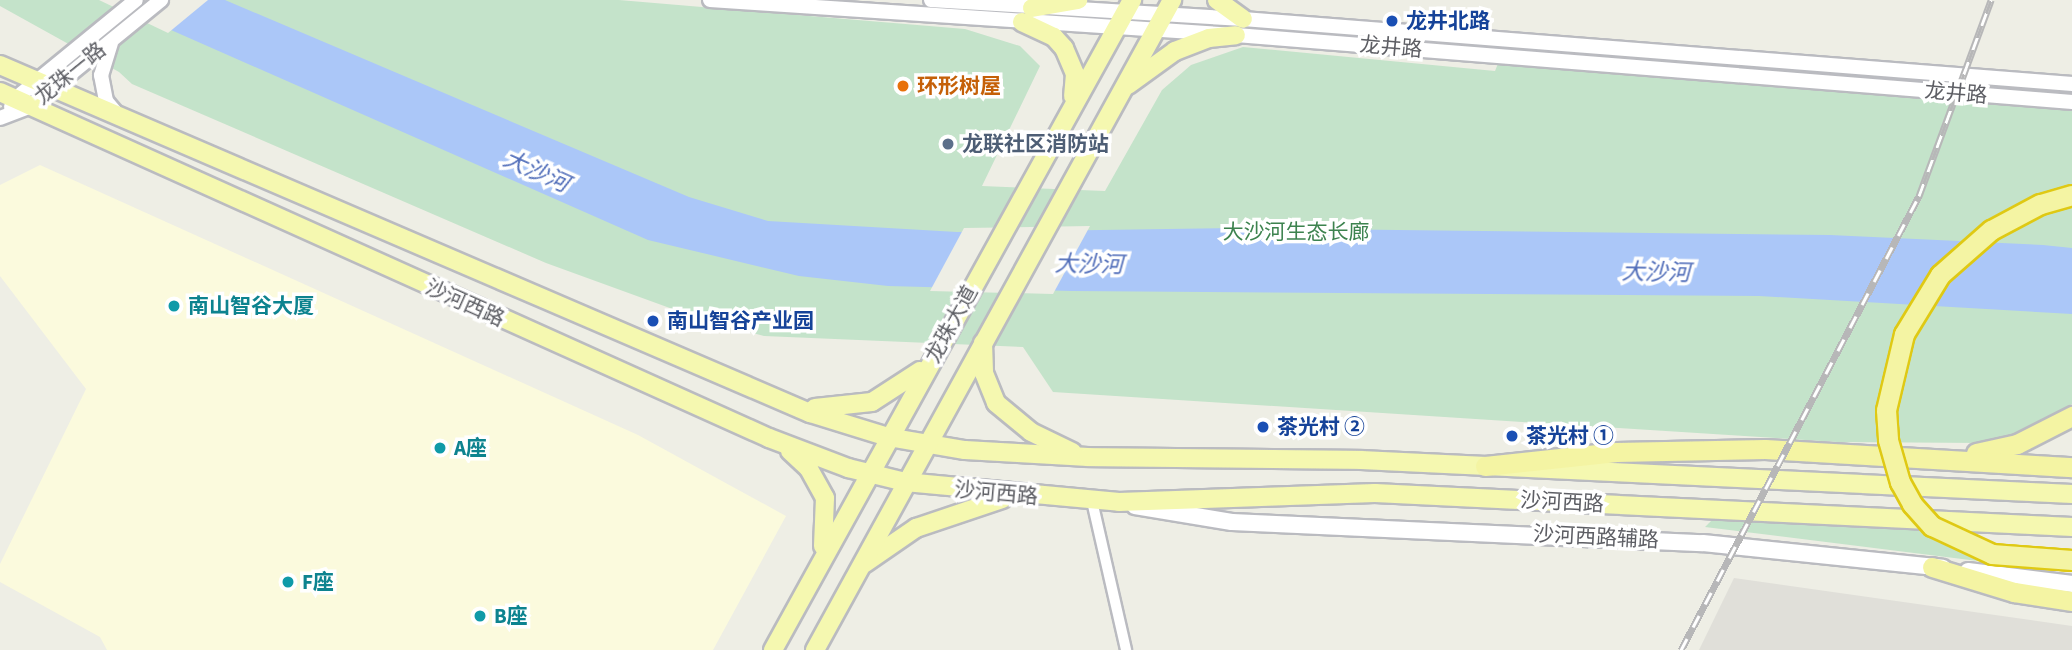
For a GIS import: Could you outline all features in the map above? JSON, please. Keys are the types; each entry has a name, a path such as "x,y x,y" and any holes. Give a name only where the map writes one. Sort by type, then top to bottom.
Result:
{"highway":[{"path":"2072,195 2040,204 1991,230 1940,275 1901,340 1886,410 1888,440 1900,482 1912,504 1932,526 1992,554 2072,560"},
{"path":"1922,458 2004,447 2072,416"},
{"path":"1485,466 1616,452 1691,450 1922,458 2072,467"},
{"path":"1932,567 2014,592 2072,601"}],"main road":[{"path":"1027,15 1078,0"},
{"name":"龙珠大道","path":"816,650 983,339 1172,0"},
{"path":"1118,95 1175,51 1240,27 1217,0"},
{"name":"龙珠大道","path":"773,650 868,473 1123,14"},
{"path":"1027,15 1064,48 1075,74 1070,109"},
{"name":"沙河西路","path":"0,65 791,405 888,437 925,445 1088,457 1485,466 2072,494"},
{"name":"沙河西路","path":"11,105 769,438 868,473 905,482 1092,501 1375,493 2072,527"},
{"path":"983,339 984,373 1004,412 1042,439 1088,457"},
{"path":"791,405 836,409 873,402 912,380 930,361"},
{"path":"769,438 803,463 825,498 826,531 813,575"},
{"path":"856,574 893,540 932,520 989,502 1027,496"},
{"name":"沙河西路辅路","path":"1119,502 1232,522 1703,543 2072,584"}],"street":[{"name":"龙珠一路","path":"45,84 136,0"},
{"name":"龙珠一路","path":"11,105 115,37 161,0"},
{"name":"龙井路","path":"710,0 1027,15 1123,14 1158,24 1240,27 2072,84"},
{"name":"龙井路","path":"931,0 1027,15"},
{"name":"龙井路","path":"1240,27 2072,102"},
{"path":"115,37 105,53 101,75 106,101 118,115"},
{"path":"1092,501 1126,650"}],"shaded area":[{"path":"40,165 638,435 786,516 713,650 107,650 100,637 0,582 0,564 86,389 0,276 0,185"},
{"path":"1734,578 2072,626 2072,650 1699,650"}],"green space":[{"name":"大沙河生态长廊","path":"0,0 619,0 965,29 1020,46 1040,66 982,186 1105,191 1162,90 1191,65 1243,47 1495,71 1499,61 2072,106 2072,404 2035,429 1982,443 1837,442 1053,392 1023,347 764,336 700,319 546,263 132,84 119,72 0,6"},
{"path":"1712,520 1926,530 1958,550 1994,563 1705,527"}],"water":[{"name":"大沙河","path":"103,0 225,0 689,197 768,221 957,232 1235,228 1830,235 2043,245 2072,248 2072,314 1759,296 1072,291 888,286 799,276 648,240"}],"pier":[{"path":"99,0 208,0 168,33"},
{"path":"1090,226 1053,294 930,291 964,228"}],"railway":[{"path":"1681,650 1919,196 1991,0"}],"place":[{"name":"龙井北路","path":"1392,21"},
{"name":"环形树屋","path":"903,86"},
{"name":"龙联社区消防站","path":"948,144"},
{"name":"南山智谷大厦","path":"174,306"},
{"name":"南山智谷产业园","path":"653,321"},
{"name":"茶光村 ②","path":"1263,427"},
{"name":"茶光村 ①","path":"1512,436"},
{"name":"A座","path":"440,448"},
{"name":"F座","path":"288,582"},
{"name":"B座","path":"480,616"}]}
